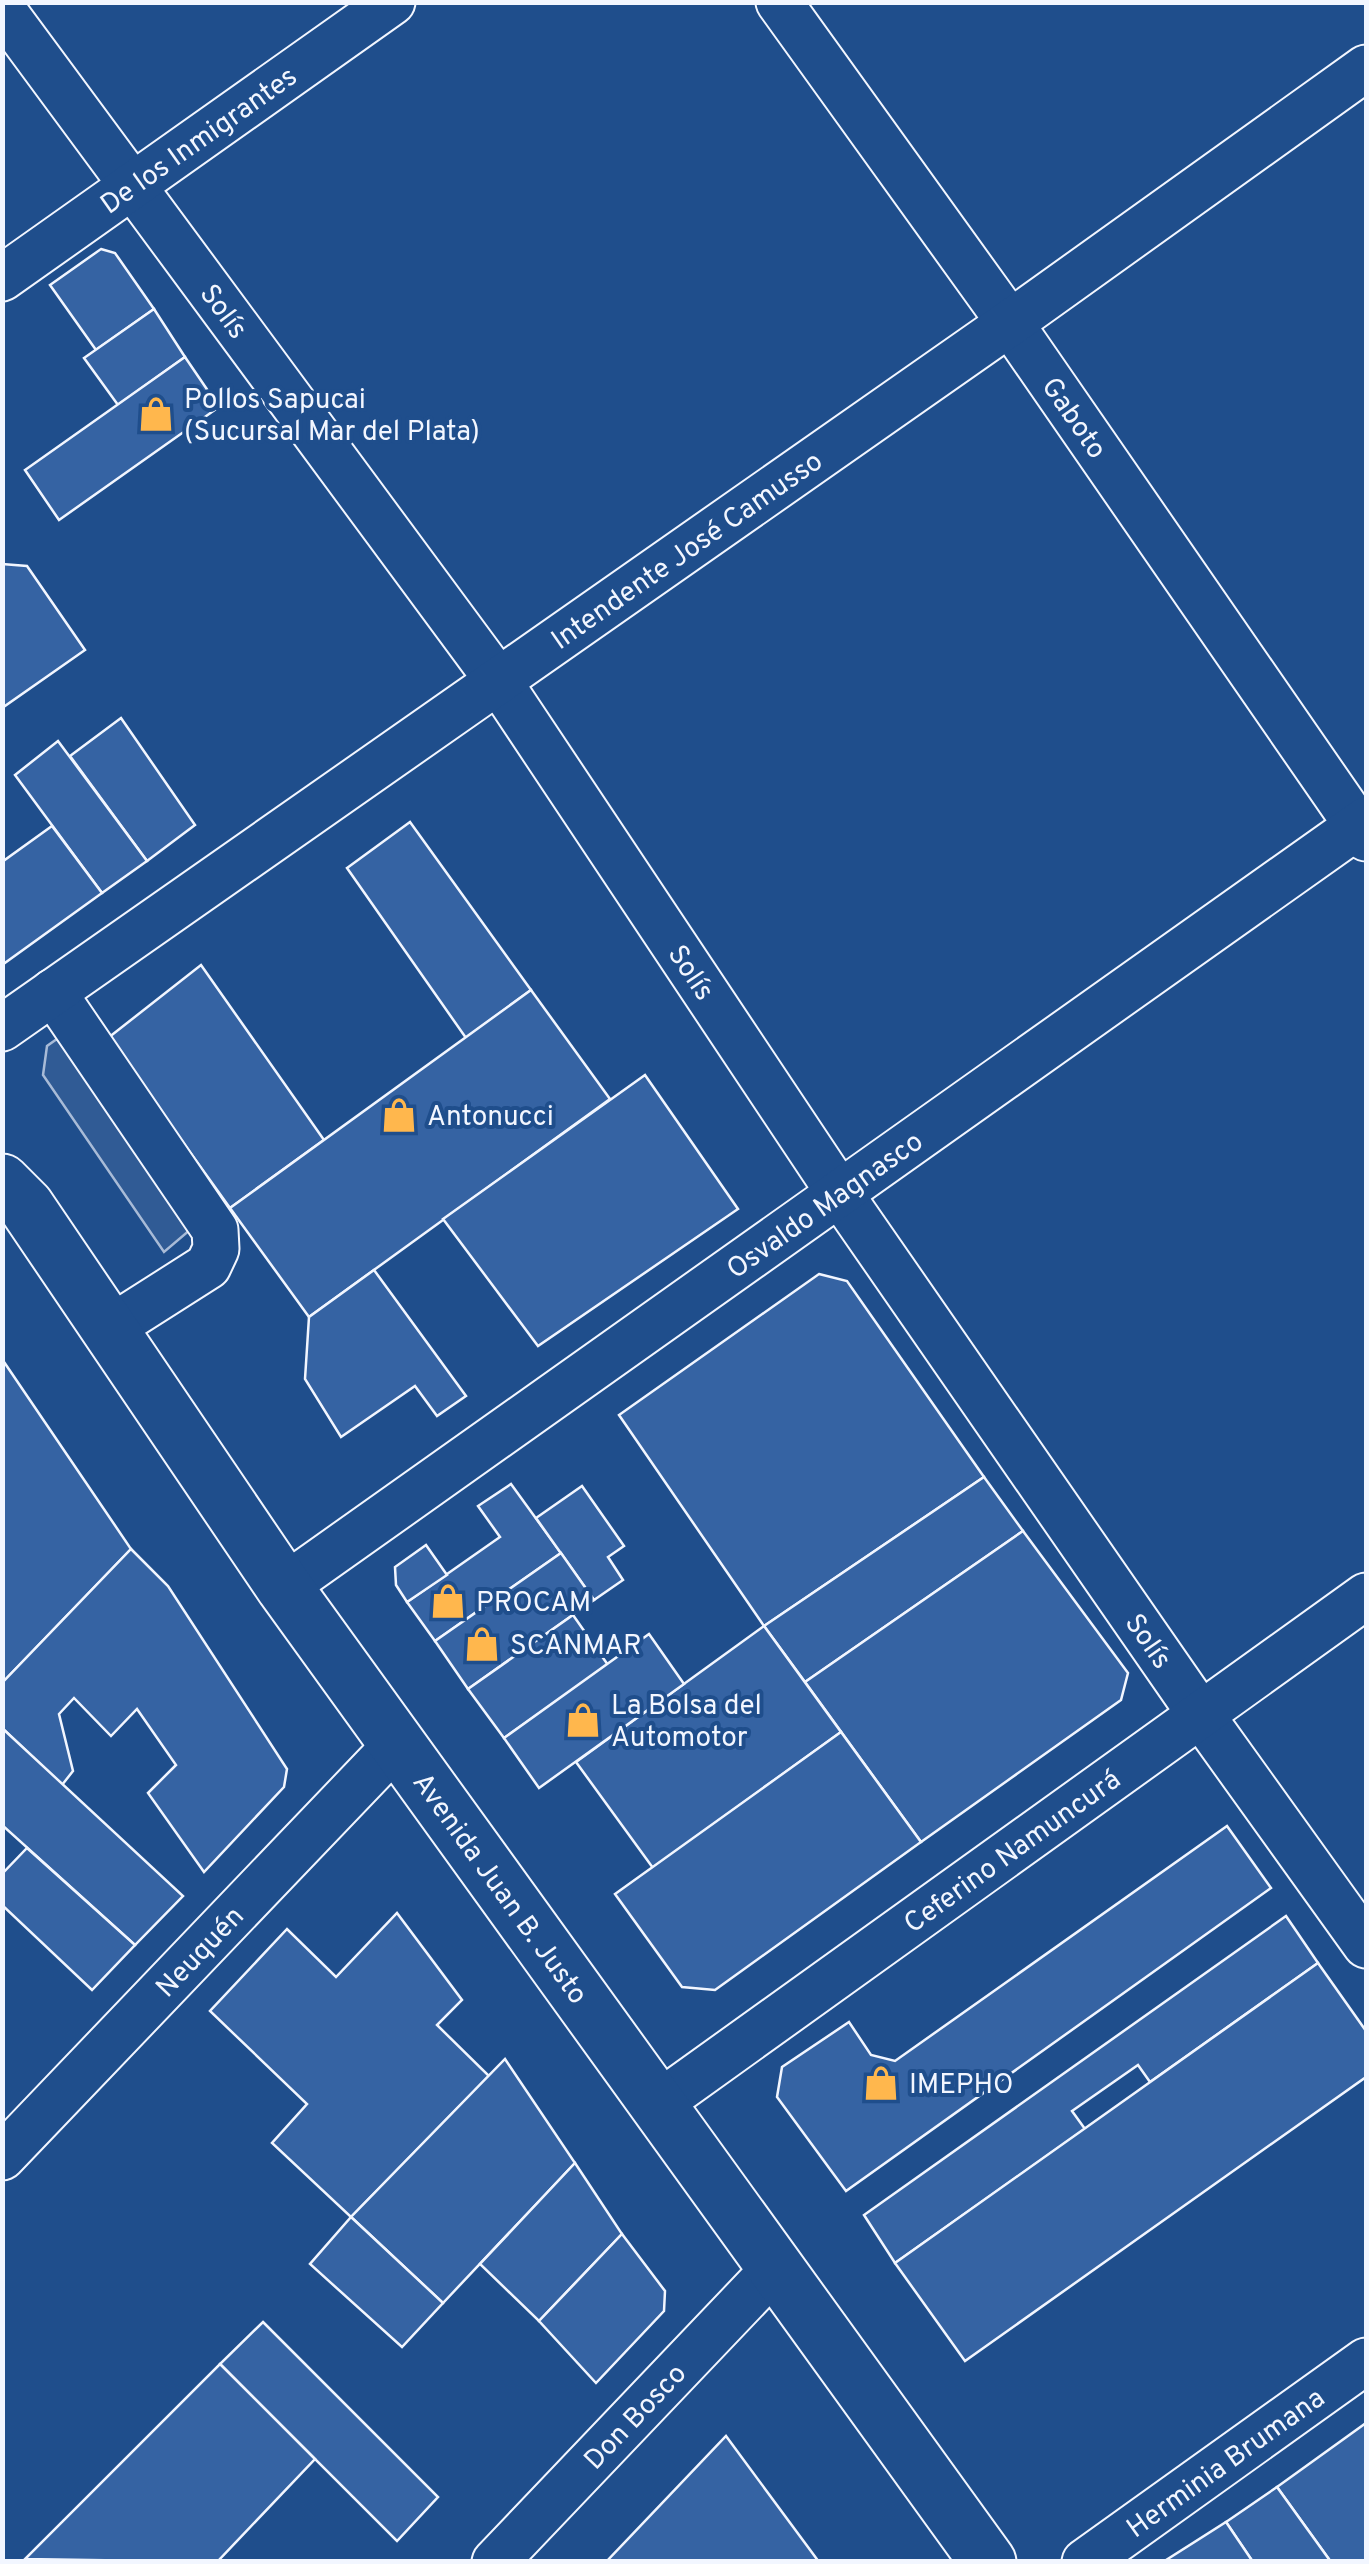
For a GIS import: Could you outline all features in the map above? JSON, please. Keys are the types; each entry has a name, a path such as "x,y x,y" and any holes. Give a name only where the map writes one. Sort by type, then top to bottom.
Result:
{"main road":[{"name":"Avenida Juan B. Justo","path":"2,1148 10,1204 109,1329 284,1587 988,2562"}],"street":[{"name":"De los Inmigrantes","path":"2,278 392,2"},
{"name":"Gaboto","path":"778,2 1010,323 1364,828"},
{"name":"Solís","path":"2,8 499,682 840,1194 1200,1715 1366,1946"},
{"name":"Intendente José Camusso","path":"2,1028 1010,323 1366,68"},
{"name":"Osvaldo Magnasco","path":"284,1587 1364,828"},
{"path":"54,992 215,1230 216,1249 208,1266 109,1329"},
{"name":"Ceferino Namuncurá","path":"658,2104 1366,1596"},
{"name":"Neuquén","path":"2,2158 397,1744"},
{"name":"Don Bosco","path":"495,2562 776,2267"},
{"name":"Herminia Brumana","path":"1086,2562 1366,2361"}],"shaded area":[{"path":"91,1015 224,1201 164,1252 43,1075 47,1046"}],"building":[{"path":"101,249 115,253 154,309 96,350 50,285"},
{"path":"154,309 185,357 118,405 84,358"},
{"path":"185,357 219,407 59,520 25,470"},
{"path":"2,564 27,566 85,650 2,708"},
{"path":"121,718 195,825 147,861 70,756"},
{"path":"58,741 147,861 102,893 15,775"},
{"path":"410,822 531,990 466,1038 347,868"},
{"path":"52,826 102,893 2,965 2,862"},
{"path":"201,965 324,1140 230,1208 108,1038"},
{"path":"531,990 610,1099 309,1317 230,1208"},
{"path":"645,1075 738,1209 538,1346 443,1219"},
{"path":"374,1270 466,1396 437,1416 415,1386 341,1437 305,1379 309,1317"},
{"path":"819,1274 847,1281 984,1477 764,1626 619,1415"},
{"path":"2,1359 131,1549 2,1683"},
{"path":"984,1477 1023,1531 805,1682 764,1626"},
{"path":"511,1484 561,1553 435,1641 407,1602 500,1537 478,1506"},
{"path":"582,1486 624,1546 608,1557 623,1580 594,1600 536,1518"},
{"path":"1023,1531 1128,1673 1121,1700 921,1842 805,1682"},
{"path":"426,1545 447,1575 407,1602 396,1585 395,1567"},
{"path":"131,1549 168,1586 287,1769 284,1787 204,1872 148,1793 176,1765 137,1709 111,1736 74,1698 59,1714 73,1771 62,1785 2,1728 2,1683"},
{"path":"561,1553 594,1600 468,1689 435,1641"},
{"path":"573,1615 608,1665 504,1738 468,1689"},
{"path":"764,1626 841,1732 653,1868 576,1762"},
{"path":"649,1634 684,1684 539,1788 504,1738"},
{"path":"2,1728 183,1896 135,1945 2,1825"},
{"path":"841,1732 921,1842 715,1990 682,1987 615,1894"},
{"path":"1227,1826 1271,1888 846,2191 777,2097 782,2067 849,2022 871,2055 895,2061"},
{"path":"27,1848 135,1945 92,1990 2,1905 2,1874"},
{"path":"397,1913 462,2000 437,2025 489,2076 351,2217 272,2143 307,2104 210,2011 287,1929 336,1977"},
{"path":"1286,1916 1318,1963 1150,2082 1138,2065 1072,2111 1085,2129 895,2263 864,2215"},
{"path":"1318,1963 1366,2031 1366,2077 965,2361 895,2263"},
{"path":"505,2059 575,2163 443,2303 351,2217"},
{"path":"575,2163 622,2234 539,2321 480,2264"},
{"path":"351,2217 443,2303 402,2347 310,2264"},
{"path":"622,2234 665,2291 664,2311 596,2383 539,2321"},
{"path":"263,2322 438,2497 397,2541 220,2364"},
{"path":"220,2364 315,2459 217,2562 25,2559"},
{"path":"1366,2423 1366,2562 1331,2562 1277,2487"},
{"path":"726,2436 819,2562 606,2562"},
{"path":"1277,2487 1331,2562 1253,2562 1226,2522"},
{"path":"1226,2522 1253,2562 1163,2562"}],"place":[{"name":"Pollos Sapucai (Sucursal Mar del Plata)","path":"156,414"},
{"name":"Antonucci","path":"399,1115"},
{"name":"PROCAM","path":"448,1601"},
{"name":"SCANMAR","path":"482,1644"},
{"name":"La Bolsa del Automotor","path":"583,1720"},
{"name":"IMEPHO","path":"881,2083"}]}
